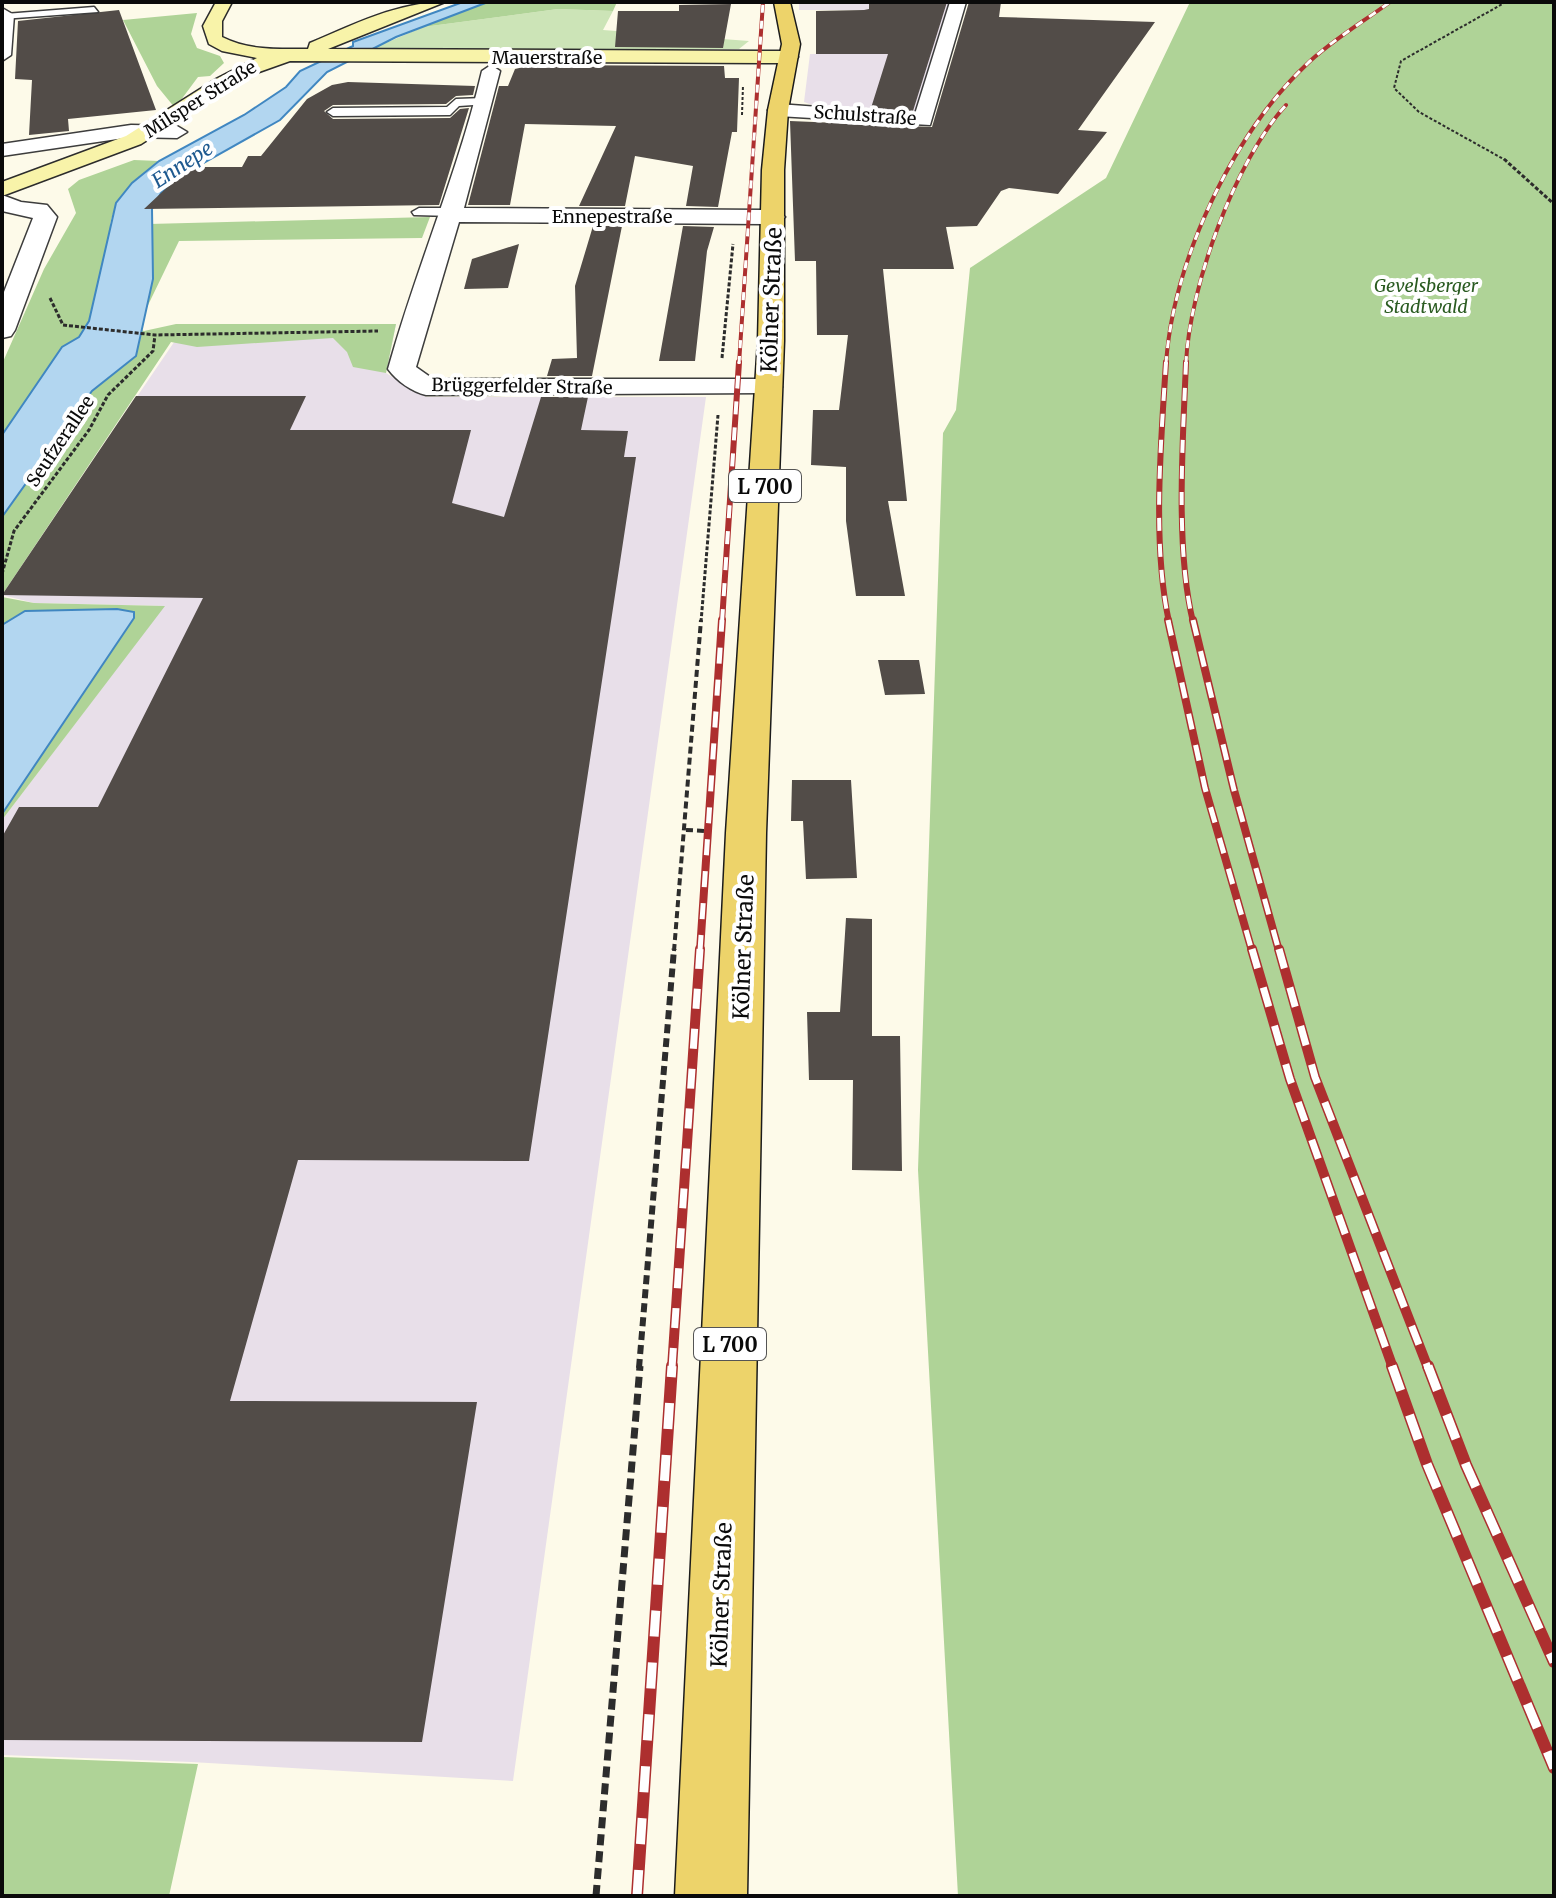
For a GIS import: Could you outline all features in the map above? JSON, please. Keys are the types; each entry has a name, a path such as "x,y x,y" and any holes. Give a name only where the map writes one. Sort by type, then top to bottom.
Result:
{"main road":[{"path":"224,2 215,13 210,35 228,47 241,72"},
{"name":"Kölner Straße","path":"711,1896 746,833 778,110 791,33 782,2"},
{"path":"305,55 432,3"},
{"path":"739,56 791,33"},
{"name":"Mauerstraße","path":"228,47 365,57 739,56"},
{"name":"Milsper Straße","path":"13,196 152,130 241,72 305,55"},
{"name":"Milsper Straße","path":"13,196 177,132 305,55"},
{"path":"739,56 787,64"}],"street":[{"name":"Schulstraße","path":"778,110 923,121 958,2"},
{"path":"2,55 3,15"},
{"name":"Brüggerfelder Straße","path":"491,71 475,147 411,330 402,369 426,387 768,387"},
{"path":"2,150 152,130 177,132"},
{"path":"2,330 44,228 45,217 13,196"},
{"name":"Ennepestraße","path":"452,214 773,217"}],"lane":[{"path":"3,15 94,10"},
{"path":"333,112 450,111 456,103 484,102"},
{"path":"419,212 452,214"}],"path":[{"path":"1506,2 1496,11 1469,21 1424,51 1401,61 1394,88 1404,103 1475,141 1538,183 1554,204"},
{"path":"79,327 155,335 411,330"},
{"name":"Seufzerallee","path":"2,574 14,531 89,430 108,395 153,351 155,335"},
{"path":"596,1896 686,830"}],"shaded area":[{"path":"799,2 955,2 918,116 818,107 804,102 810,54 856,54 866,24 861,10 799,10"},
{"path":"396,324 386,373 426,397 706,397 513,1781 191,1762 2,1755 2,820 164,606 34,603 2,595 183,329"}],"green space":[{"path":"488,2 617,2 613,11 558,9 423,27"},
{"name":"Gevelsberger Stadtwald","path":"1190,2 1554,2 1554,1896 958,1896 918,1170 943,433 956,410 970,268 1106,178"},
{"path":"558,9 613,11 603,30 749,41 739,49 372,49 423,27"},
{"path":"197,13 191,34 197,48 220,56 224,63 210,76 198,77 175,108 157,86 123,20"},
{"path":"134,160 159,161 122,196 110,225 430,217 422,238 179,241 137,328 144,331 176,324 396,324 386,373 353,367 347,352 333,338 197,347 171,342 2,595 2,364 44,269 76,213 68,189 79,180"},
{"path":"2,597 34,603 165,606 2,820"},
{"path":"2,1757 198,1764 169,1896 2,1896"}],"water":[{"name":"Ennepe","path":"463,2 488,2 396,37 327,72 280,120 177,178 161,193 152,209 153,279 136,356 92,391 2,517 2,435 62,347 79,337 89,321 116,203 132,183 159,161 244,115 286,87 300,71 353,46 353,42"},
{"path":"117,609 134,612 134,618 2,814 2,625 25,611"}],"building":[{"path":"869,2 947,2 913,111 871,108 888,54 816,54 816,11 864,10 869,9"},
{"path":"969,2 1001,2 999,17 1155,22 1078,130 1107,132 1058,194 1009,188 1001,191 977,226 946,227 954,269 883,269 907,501 888,501 905,596 856,596 846,521 846,467 811,465 813,410 839,410 848,335 817,335 816,261 795,261 790,121 932,127"},
{"path":"731,4 723,48 615,47 618,11 679,11 679,5"},
{"path":"119,10 156,110 68,119 69,131 29,135 32,80 15,79 18,21"},
{"path":"532,65 724,66 725,78 739,78 737,132 732,132 718,207 686,206 693,166 635,156 625,206 579,206 616,126 525,124 510,205 468,205 499,86 508,86 515,69"},
{"path":"348,82 475,86 473,95 456,96 446,104 333,105 324,111 333,119 450,118 460,109 469,108 439,205 144,209 177,178 194,167 242,167 248,156 261,156 307,99 332,85"},
{"path":"593,226 622,226 592,376 547,376 552,359 577,358 575,286"},
{"path":"683,226 714,227 707,251 695,361 659,361"},
{"path":"519,244 508,288 464,289 472,259"},
{"path":"136,396 306,396 290,430 471,430 452,503 504,517 541,397 588,397 581,430 628,431 624,457 636,457 529,1161 298,1160 230,1401 477,1402 422,1742 2,1740 2,837 19,807 98,807 203,598 2,595"},
{"path":"878,660 919,660 925,694 885,695"},
{"path":"792,780 851,780 857,878 806,879 803,821 791,821"},
{"path":"846,918 872,919 872,1036 900,1036 902,1171 852,1170 853,1080 809,1080 807,1012 840,1012"}],"railway":[{"path":"739,364 763,2"},
{"path":"1166,364 1180,284 1211,202 1231,163 1254,126 1307,64 1390,2"},
{"path":"1186,364 1196,299 1218,227 1249,158 1286,105"},
{"path":"722,622 739,362"},
{"path":"1166,362 1159,527 1169,622"},
{"path":"1186,362 1182,527 1187,592 1193,622"},
{"path":"700,951 722,620"},
{"path":"1168,620 1205,788 1252,951"},
{"path":"1193,620 1234,790 1279,951"},
{"path":"672,1368 700,949"},
{"path":"1252,949 1290,1079 1393,1368"},
{"path":"1279,949 1315,1077 1428,1368"},
{"path":"637,1896 672,1366"},
{"path":"1392,1366 1427,1464 1554,1768"},
{"path":"1428,1366 1466,1465 1554,1662"}]}
